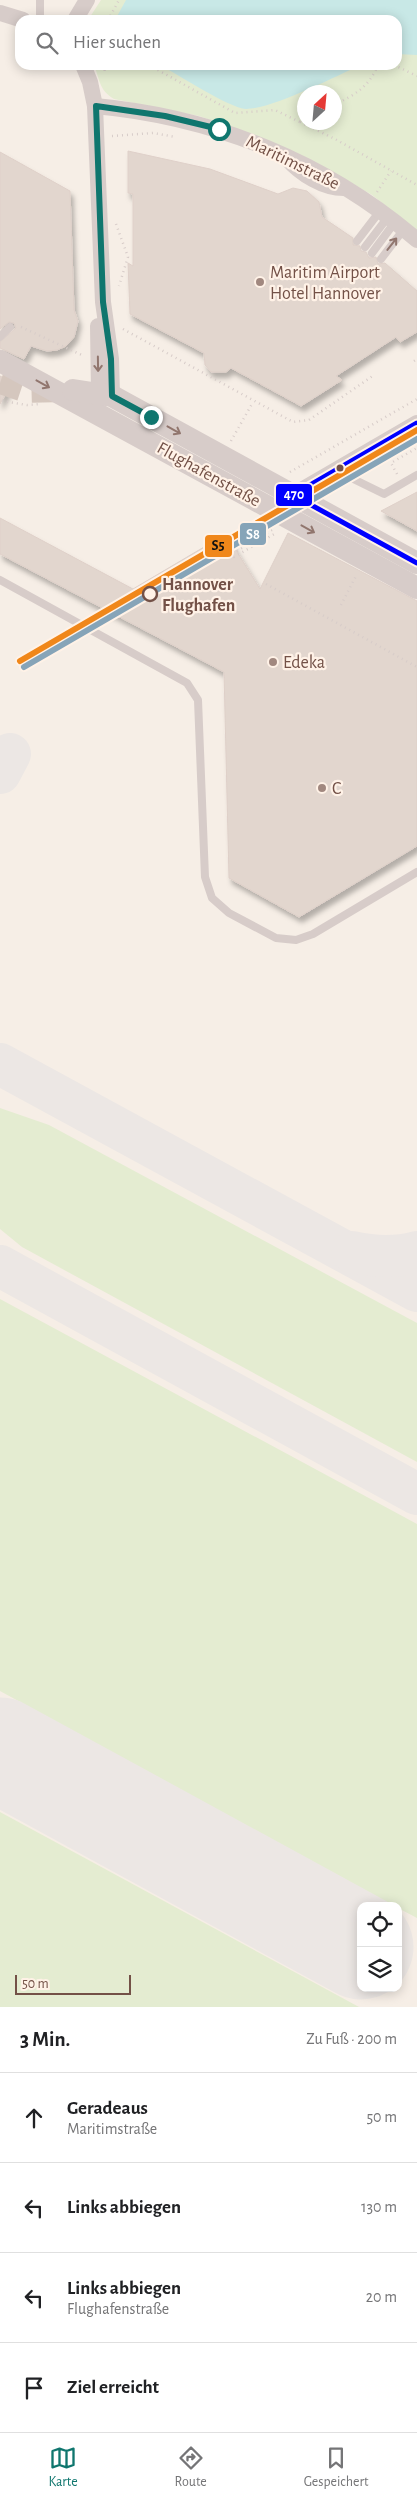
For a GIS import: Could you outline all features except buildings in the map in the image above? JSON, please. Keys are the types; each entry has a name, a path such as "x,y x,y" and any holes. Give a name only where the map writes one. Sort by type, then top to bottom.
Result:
{"main road":[{"name":"Flughafenstraße","path":"0,361 417,588"},
{"name":"Flughafenstraße","path":"73,390 105,394 287,486 417,563"}],"street":[{"path":"78,15 87,0"},
{"path":"0,13 15,18"},
{"path":"85,70 96,106 103,302 98,326 105,394"},
{"name":"Maritimstraße","path":"96,106 195,122 275,150 319,171 354,192 417,240"},
{"path":"287,486 335,470 417,423"}],"lane":[{"path":"40,0 40,15"},
{"path":"357,241 392,220"},
{"path":"366,247 392,220"},
{"path":"372,252 392,220"},
{"path":"381,259 392,220"},
{"path":"0,337 10,327"},
{"path":"335,470 384,494 417,475"},
{"path":"0,580 187,683 198,700 205,876 212,898 229,913 276,938 296,940 313,934 417,872"}],"path":[{"path":"111,15 119,0"},
{"path":"402,69 417,76"},
{"path":"158,70 235,113 275,110 297,121"},
{"path":"342,101 354,95 371,81 376,70"},
{"path":"316,130 417,185"},
{"path":"108,136 153,133 180,138"},
{"path":"20,326 90,359"},
{"path":"122,328 294,422 309,420 374,375"},
{"path":"287,486 417,399"},
{"path":"2,401 27,405 42,404"},
{"path":"228,446 253,401"},
{"path":"397,474 391,463 417,448"},
{"path":"277,530 234,557 232,554 277,530"},
{"path":"341,605 365,560"},
{"path":"266,584 417,667"}],"green space":[{"path":"101,0 417,0 417,230 372,195 338,175 237,129 199,116 114,99 103,88 96,70 402,70 402,15 91,15"},
{"path":"0,1108 49,1125 417,1323 417,1462 22,1247 0,1229"},
{"path":"0,1299 417,1524 417,1918 402,1910 402,1902 387,1902 0,1691"},
{"path":"0,1812 359,2007 0,2007"}],"water":[{"path":"126,0 417,0 417,55 402,54 402,15 118,15"},
{"path":"169,70 350,70 318,85 297,85 297,94 257,108 246,109 228,103"}],"taxiway":[{"path":"0,773 10,754"},
{"path":"0,1064 417,1291"},
{"path":"352,1252 385,1256 417,1252"},
{"path":"0,1266 417,1494"}],"runway":[{"path":"0,1750 357,1945"}],"tunnel":[{"path":"0,383 27,392 62,391"}],"transit line":[{"name":"470","path":"417,423 293,495 417,563"},
{"name":"S5","path":"20,661 417,430"},
{"name":"S8","path":"24,667 417,439"}],"place":[{"name":"Maritim Airport Hotel Hannover","path":"260,282"},
{"name":"Hannover Flughafen","path":"150,594"},
{"name":"Edeka","path":"273,662"},
{"name":"C","path":"322,788"}],"route":[{"path":"151,417 112,396 111,359 103,302 96,106 165,116 219,129"}]}
